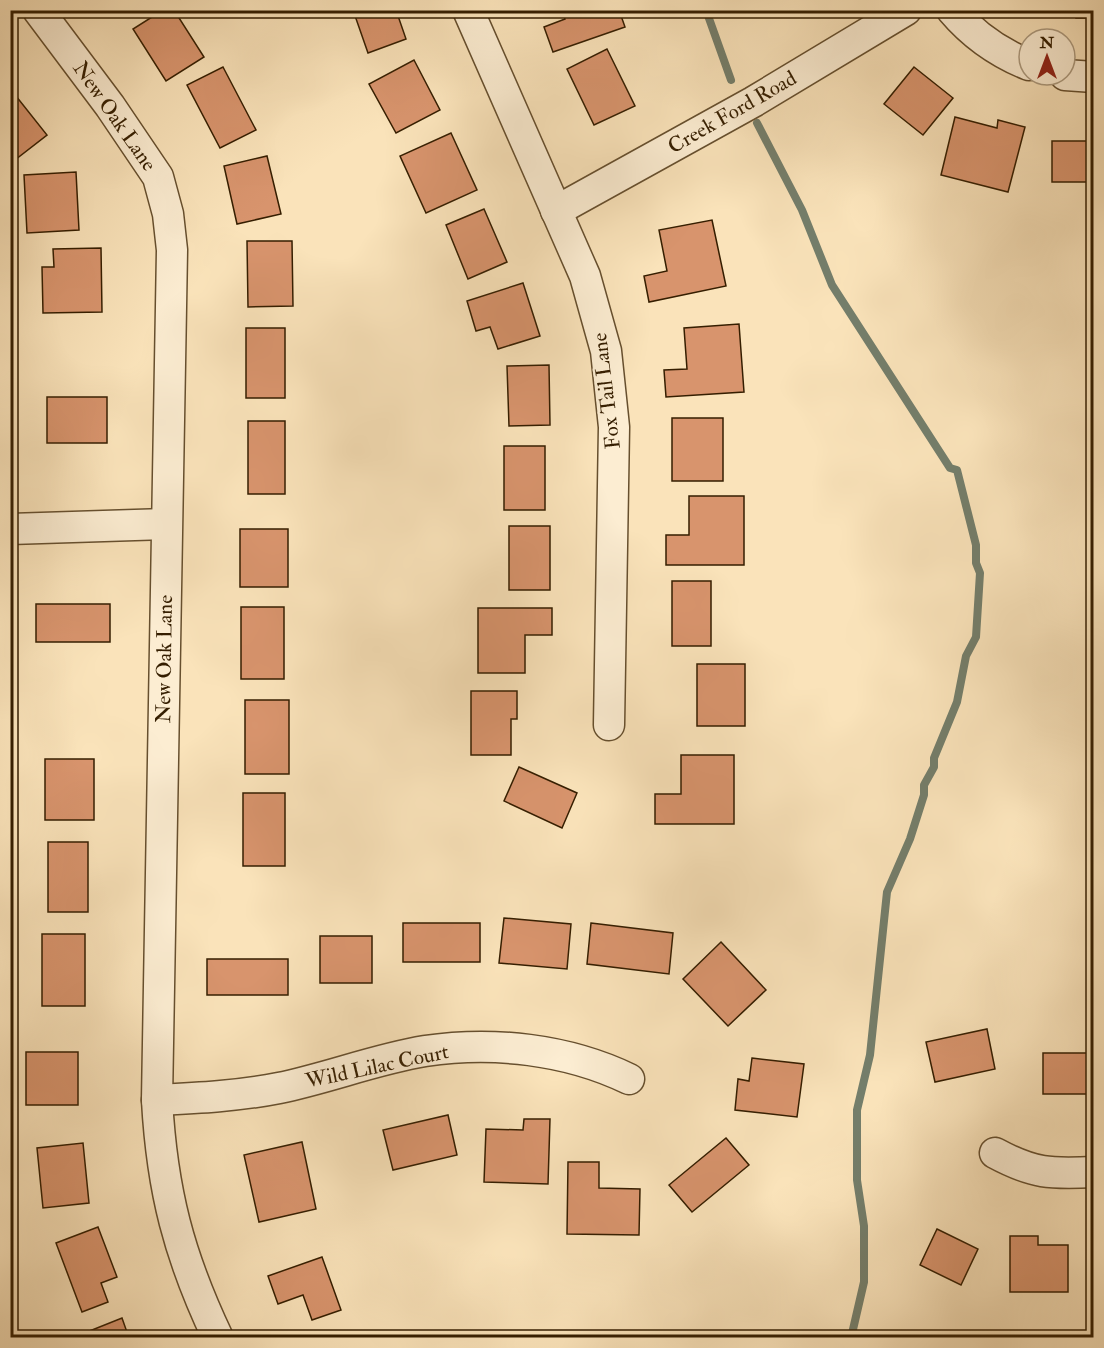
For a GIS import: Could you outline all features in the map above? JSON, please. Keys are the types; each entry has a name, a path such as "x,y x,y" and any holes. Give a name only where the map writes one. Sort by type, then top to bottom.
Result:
{"street":[{"name":"New Oak Lane","path":"38,10 110,106 158,177 168,214 172,250 157,1100 160,1150 176,1233 197,1294 218,1338"},
{"name":"Fox Tail Lane","path":"468,10 585,276 606,351 614,427 609,725"},
{"name":"Creek Ford Road","path":"556,211 753,102 906,10"},
{"path":"952,10 965,26 1001,54 1017,60"},
{"path":"1077,76 1094,77"},
{"path":"10,529 166,524"},
{"name":"Wild Lilac Court","path":"157,1100 248,1093 424,1051 465,1048 505,1048 549,1053 584,1060 629,1079"},
{"path":"995,1153 1016,1164 1050,1174 1094,1172"}],"building":[{"path":"163,10 174,10 204,57 166,81 133,29"},
{"path":"353,10 396,10 406,39 368,53"},
{"path":"562,10 619,10 625,27 553,52 544,27 565,19"},
{"path":"1076,10 1094,10 1094,18 1076,18"},
{"path":"607,49 635,106 594,125 567,69"},
{"path":"414,60 440,110 396,133 369,84"},
{"path":"223,67 256,130 220,148 187,85"},
{"path":"914,67 953,98 923,135 884,104"},
{"path":"12,91 47,135 11,163 10,93"},
{"path":"955,117 997,128 998,120 1025,127 1008,192 941,175"},
{"path":"451,133 477,190 426,213 400,156"},
{"path":"1052,141 1094,141 1094,182 1052,182"},
{"path":"267,156 281,214 237,224 224,166"},
{"path":"76,172 79,230 27,233 24,175"},
{"path":"484,209 507,262 468,279 446,225"},
{"path":"712,220 726,286 649,302 644,276 667,271 659,230"},
{"path":"247,241 292,241 293,306 248,307"},
{"path":"101,248 102,312 43,313 42,267 54,267 53,249"},
{"path":"523,283 540,336 498,349 490,327 476,331 467,301"},
{"path":"739,324 744,392 666,397 664,370 687,369 684,328"},
{"path":"246,328 285,328 285,398 246,398"},
{"path":"549,365 550,425 509,426 507,366"},
{"path":"47,397 107,397 107,443 47,443"},
{"path":"672,418 723,418 723,481 672,481"},
{"path":"248,421 285,421 285,494 248,494"},
{"path":"504,446 545,446 545,510 504,510"},
{"path":"689,496 744,496 744,565 666,565 666,535 689,535"},
{"path":"509,526 550,526 550,590 509,590"},
{"path":"240,529 288,529 288,587 240,587"},
{"path":"672,581 711,581 711,646 672,646"},
{"path":"36,604 110,604 110,642 36,642"},
{"path":"241,607 284,607 284,679 241,679"},
{"path":"478,608 552,608 552,635 525,635 525,673 478,673"},
{"path":"697,664 745,664 745,726 697,726"},
{"path":"471,691 517,691 517,719 511,719 511,755 471,755"},
{"path":"245,700 289,700 289,774 245,774"},
{"path":"681,755 734,755 734,824 655,824 655,794 681,794"},
{"path":"45,759 94,759 94,820 45,820"},
{"path":"519,767 577,793 562,828 504,801"},
{"path":"243,793 285,793 285,866 243,866"},
{"path":"48,842 88,842 88,912 48,912"},
{"path":"504,918 571,924 567,969 499,963"},
{"path":"403,923 480,923 480,962 403,962"},
{"path":"591,923 673,933 669,974 587,964"},
{"path":"42,934 85,934 85,1006 42,1006"},
{"path":"320,936 372,936 372,983 320,983"},
{"path":"721,942 766,990 728,1026 683,979"},
{"path":"207,959 288,959 288,995 207,995"},
{"path":"987,1029 995,1069 935,1082 926,1042"},
{"path":"26,1052 78,1052 78,1105 26,1105"},
{"path":"1043,1053 1094,1053 1094,1094 1043,1094"},
{"path":"752,1058 804,1064 797,1117 735,1110 738,1079 749,1081"},
{"path":"448,1115 457,1155 393,1170 383,1130"},
{"path":"524,1119 550,1119 548,1184 484,1182 486,1129 523,1130"},
{"path":"726,1138 749,1165 692,1212 669,1185"},
{"path":"302,1142 316,1209 259,1222 244,1155"},
{"path":"83,1143 89,1203 43,1208 37,1148"},
{"path":"568,1162 599,1162 599,1188 640,1189 639,1235 567,1234"},
{"path":"98,1227 117,1277 101,1283 108,1302 82,1312 56,1243"},
{"path":"937,1229 978,1249 961,1285 920,1265"},
{"path":"1010,1236 1038,1236 1038,1245 1068,1245 1068,1292 1010,1292"},
{"path":"322,1257 341,1310 312,1320 303,1295 278,1304 268,1276"},
{"path":"122,1318 129,1338 72,1338"}],"waterway":[{"path":"706,10 731,80"},
{"path":"757,123 802,210 832,285 950,468 957,470 976,545 976,563 980,573 976,637 966,656 957,702 934,758 934,767 924,785 924,795 910,839 887,892 870,1055 857,1110 857,1180 864,1226 864,1282 851,1338"}]}
